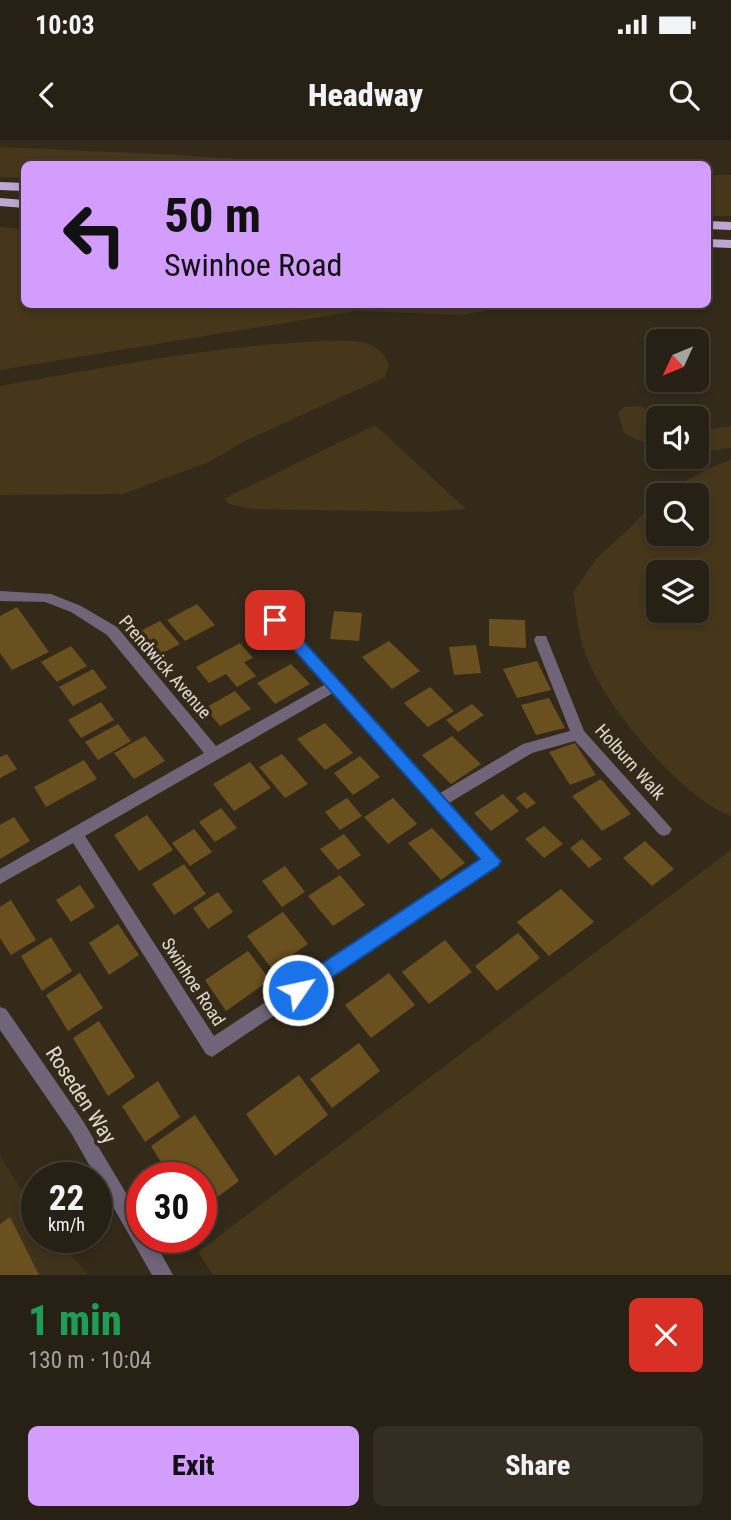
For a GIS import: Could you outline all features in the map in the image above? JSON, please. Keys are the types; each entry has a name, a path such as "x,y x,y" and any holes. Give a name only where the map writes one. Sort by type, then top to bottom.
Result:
{"highway":[{"path":"0,186 21,187"},
{"path":"0,202 21,204"},
{"path":"711,225 731,226"},
{"path":"711,243 731,244"}],"street":[{"name":"Prendwick Avenue","path":"0,596 46,597 76,609 112,631 214,754"},
{"name":"Swinhoe Road","path":"75,834 212,1048 492,861 275,620"},
{"name":"Holburn Walk","path":"541,640 578,734 664,830"},
{"path":"0,877 335,685"},
{"path":"439,801 528,748 578,734"},
{"name":"Roseden Way","path":"0,1015 78,1127 163,1275"}],"shaded area":[{"path":"0,147 267,161 21,161 21,178 0,177"},
{"path":"711,175 731,175 731,216 711,216"},
{"path":"0,227 21,229 21,308 497,308 463,315 356,311 0,370"},
{"path":"326,341 362,342 378,349 389,364 385,377 245,441 209,462 123,494 0,495 0,386 203,352"},
{"path":"639,406 646,409 646,444 624,433 618,413 624,407"},
{"path":"375,425 466,509 428,512 251,509 229,504 225,498"},
{"path":"731,426 731,448 709,451 709,428"},
{"path":"731,460 731,816 712,807 671,773 650,752 614,706 586,657 573,592 597,558 646,510 646,546 709,546 709,483 682,483"},
{"path":"731,850 731,1275 213,1275 199,1253 217,1253 217,1238"},
{"path":"0,1156 21,1189 21,1253 69,1253 88,1275 0,1275"}],"building":[{"path":"197,604 215,625 185,641 167,620"},
{"path":"17,607 49,652 12,670 0,653 0,616"},
{"path":"334,611 362,613 359,641 330,639"},
{"path":"489,619 525,620 526,648 489,646"},
{"path":"160,621 180,644 153,658 133,635"},
{"path":"389,641 420,671 392,689 362,657"},
{"path":"240,643 253,658 244,662 256,676 237,687 226,674 209,683 196,667"},
{"path":"476,645 481,673 454,675 449,647"},
{"path":"71,646 87,666 57,682 41,662"},
{"path":"537,661 551,690 517,698 503,669"},
{"path":"291,664 310,684 275,704 257,683"},
{"path":"93,669 107,688 73,706 59,687"},
{"path":"430,687 454,711 428,727 404,703"},
{"path":"235,691 251,709 220,726 205,708"},
{"path":"549,698 565,728 536,735 521,705"},
{"path":"101,702 114,720 81,738 68,720"},
{"path":"472,704 484,715 458,732 446,720"},
{"path":"325,723 353,753 325,770 297,739"},
{"path":"118,724 131,741 98,760 85,742"},
{"path":"145,736 165,761 134,779 114,753"},
{"path":"452,736 481,764 451,784 422,755"},
{"path":"575,743 596,775 570,785 549,752"},
{"path":"7,754 17,769 0,778 0,757"},
{"path":"282,754 308,784 285,798 259,767"},
{"path":"360,756 380,777 353,795 334,773"},
{"path":"84,760 97,779 46,807 34,787"},
{"path":"250,762 271,788 234,811 213,784"},
{"path":"601,779 631,814 602,831 572,796"},
{"path":"525,792 536,803 527,809 516,798"},
{"path":"503,794 519,811 491,831 474,813"},
{"path":"347,798 362,816 340,830 325,812"},
{"path":"393,798 417,824 388,844 364,817"},
{"path":"221,808 237,828 215,842 199,822"},
{"path":"147,815 173,850 139,871 114,835"},
{"path":"14,817 30,841 0,859 0,825"},
{"path":"544,826 563,844 544,858 525,839"},
{"path":"432,828 465,863 441,880 408,843"},
{"path":"194,829 212,852 190,866 172,843"},
{"path":"344,834 361,855 338,870 320,849"},
{"path":"582,839 602,859 589,868 570,848"},
{"path":"645,841 674,869 652,886 623,858"},
{"path":"184,864 206,894 174,915 152,884"},
{"path":"285,866 305,892 282,907 262,881"},
{"path":"340,875 365,905 333,926 308,896"},
{"path":"80,885 95,907 71,922 56,900"},
{"path":"561,889 594,922 549,956 517,922"},
{"path":"218,892 233,912 208,929 193,908"},
{"path":"11,900 36,940 11,955 0,938 0,907"},
{"path":"283,912 308,944 272,969 247,936"},
{"path":"118,924 139,955 109,975 89,943"},
{"path":"518,933 540,958 497,991 475,966"},
{"path":"51,937 72,971 42,991 21,956"},
{"path":"445,940 472,972 429,1004 402,972"},
{"path":"248,951 270,980 226,1011 205,980"},
{"path":"80,973 103,1008 68,1031 46,995"},
{"path":"389,973 415,1005 371,1038 345,1005"},
{"path":"99,1021 135,1077 108,1096 73,1038"},
{"path":"359,1043 380,1071 332,1108 310,1079"},
{"path":"299,1075 328,1115 275,1156 246,1114"},
{"path":"158,1081 180,1117 145,1142 122,1106"},
{"path":"195,1115 239,1181 217,1197 217,1162 161,1162 151,1146"},
{"path":"10,1217 21,1239 21,1253 28,1253 39,1275 0,1275 0,1224"}],"route":[{"path":"275,620 492,861 298,990"}]}
